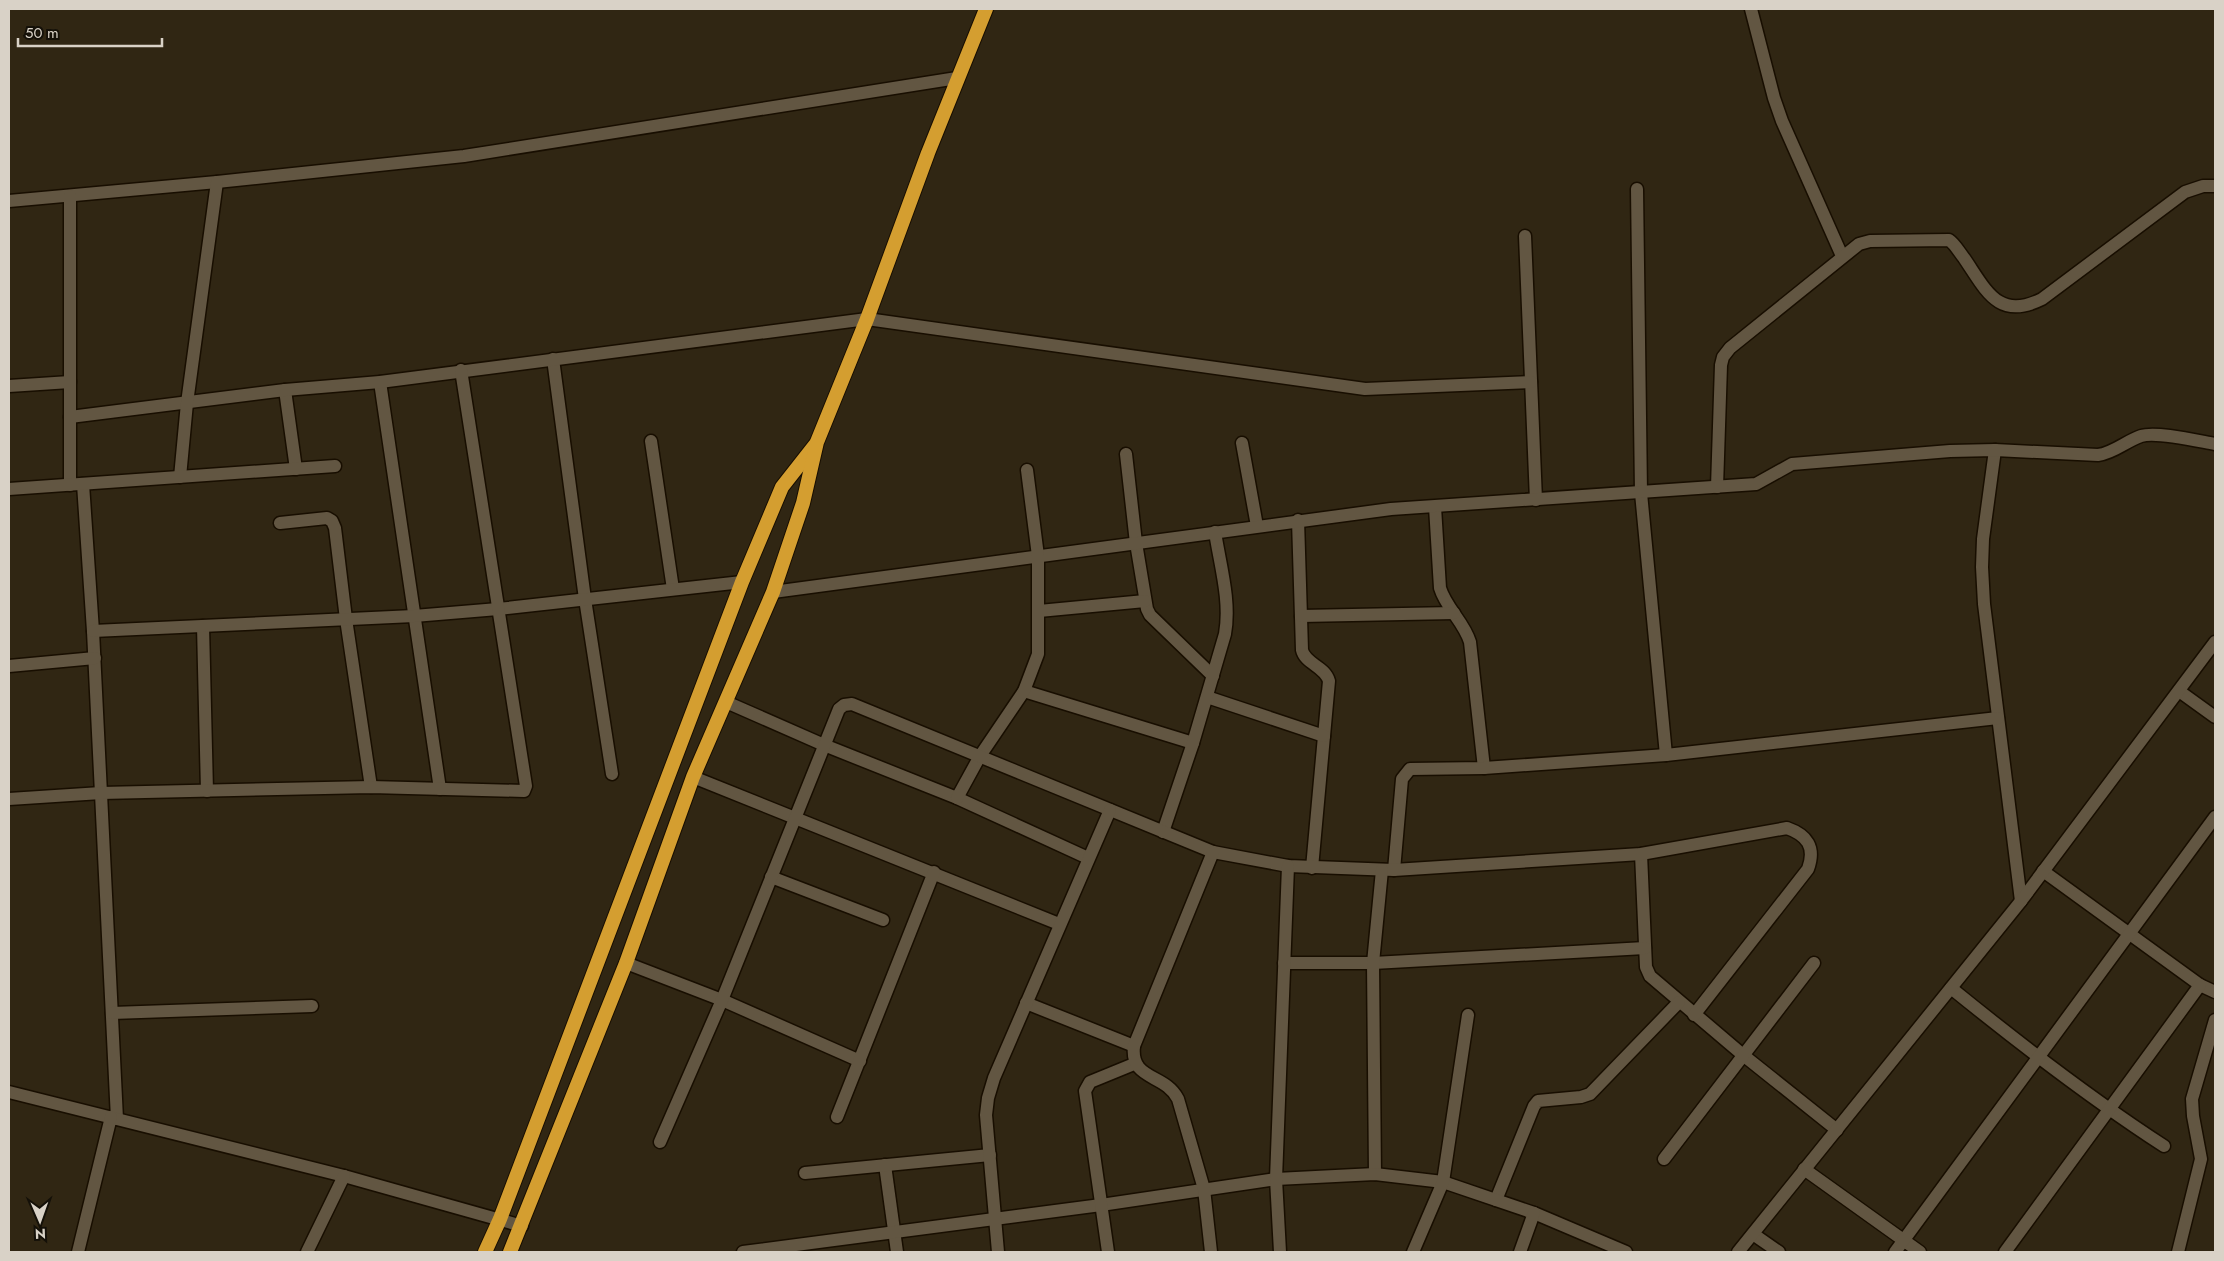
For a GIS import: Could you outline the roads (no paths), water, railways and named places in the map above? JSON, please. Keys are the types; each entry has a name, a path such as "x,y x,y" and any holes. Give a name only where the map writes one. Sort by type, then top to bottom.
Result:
{"highway":[{"path":"510,1252 626,963 693,777 773,592 803,503 817,442 867,320 957,78 986,9"},
{"path":"485,1252 500,1219 742,582 782,487 817,442"}],"street":[{"path":"1752,9 1774,98 1782,121 1842,256"},
{"path":"9,201 217,182 483,153 957,78"},
{"path":"180,477 187,403 217,182"},
{"path":"1718,488 1721,365 1723,357 1730,348 1842,256 1864,242 1949,240 1989,295 2002,305 2014,308 2029,305 2042,299 2185,192 2204,186 2215,186"},
{"path":"1636,189 1641,493 1666,755"},
{"path":"70,196 70,417 95,658 112,1013 114,1118 78,1252"},
{"path":"1525,236 1536,500"},
{"path":"70,417 284,390 380,382 462,370 867,320 1365,389 1531,382"},
{"path":"553,359 585,599 612,774"},
{"path":"9,799 101,793 371,787 520,792 526,789 462,370"},
{"path":"9,386 70,382"},
{"path":"380,382 440,788"},
{"path":"284,390 296,469"},
{"path":"773,592 1391,509 1718,488 1762,482 1792,464 1950,451 1995,450 2103,454 2137,437 2149,434 2215,444"},
{"path":"651,441 673,589"},
{"path":"1242,443 1257,526"},
{"path":"1995,450 1982,567 1984,604 2021,901"},
{"path":"1126,454 1136,543 1145,601 1150,614 1213,676"},
{"path":"9,489 335,466"},
{"path":"957,798 980,756 1024,690 1038,654 1038,556 1027,470"},
{"path":"1435,507 1440,588 1442,597 1468,634 1470,642 1484,768"},
{"path":"280,523 327,518 332,521 336,528 346,619 371,787"},
{"path":"1298,520 1303,654 1325,673 1328,680 1312,868"},
{"path":"1163,832 1193,743 1228,621 1215,532"},
{"path":"93,631 414,616 498,609 742,582"},
{"path":"1039,611 1145,601"},
{"path":"1301,616 1454,613"},
{"path":"203,626 207,791"},
{"path":"1738,1252 2021,901 2215,642"},
{"path":"9,666 95,658"},
{"path":"1024,690 1193,743"},
{"path":"2178,691 2215,717"},
{"path":"1206,697 1324,736"},
{"path":"726,702 824,745 957,798 1088,858"},
{"path":"660,1142 722,1000 839,709 844,705 852,704 1212,852 1288,866 1388,870 1641,854 1716,839 1787,828 1801,833 1808,842 1811,860 1808,869 1694,1015"},
{"path":"1375,1174 1374,962 1402,779 1405,773 1416,768 1484,768 1666,755 1998,718"},
{"path":"693,777 795,816 1060,924"},
{"path":"998,1252 986,1115 988,1098 994,1078 1110,810"},
{"path":"1895,1252 2215,816"},
{"path":"1134,1064 1134,1046 1212,852"},
{"path":"1641,854 1646,967 1650,976 1694,1015 1837,1130"},
{"path":"1280,1252 1276,1179 1288,866"},
{"path":"2043,871 2200,985 2215,992"},
{"path":"837,1117 934,872"},
{"path":"771,877 883,920"},
{"path":"1284,963 1374,962 1646,948"},
{"path":"1664,1159 1814,962"},
{"path":"626,963 722,1000 860,1061"},
{"path":"2005,1252 2110,1111 2200,985"},
{"path":"1951,988 2038,1058 2110,1111 2164,1146"},
{"path":"1496,1200 1534,1106 1544,1099 1581,1097 1590,1094 1679,1002"},
{"path":"1026,1003 1134,1046"},
{"path":"112,1013 312,1006"},
{"path":"1413,1252 1443,1182 1468,1015"},
{"path":"2178,1252 2201,1160 2192,1099 2215,1020"},
{"path":"1134,1064 1175,1093 1204,1189 1211,1252"},
{"path":"1108,1252 1085,1091 1090,1082 1134,1064"},
{"path":"9,1092 344,1176 522,1226"},
{"path":"805,1173 990,1155"},
{"path":"885,1165 896,1252"},
{"path":"1804,1169 1920,1252"},
{"path":"743,1252 799,1249 893,1231 1101,1205 1276,1179 1375,1174 1443,1182 1534,1213 1626,1252"},
{"path":"307,1252 344,1176"},
{"path":"1520,1252 1534,1213"},
{"path":"1753,1234 1779,1252"}]}
